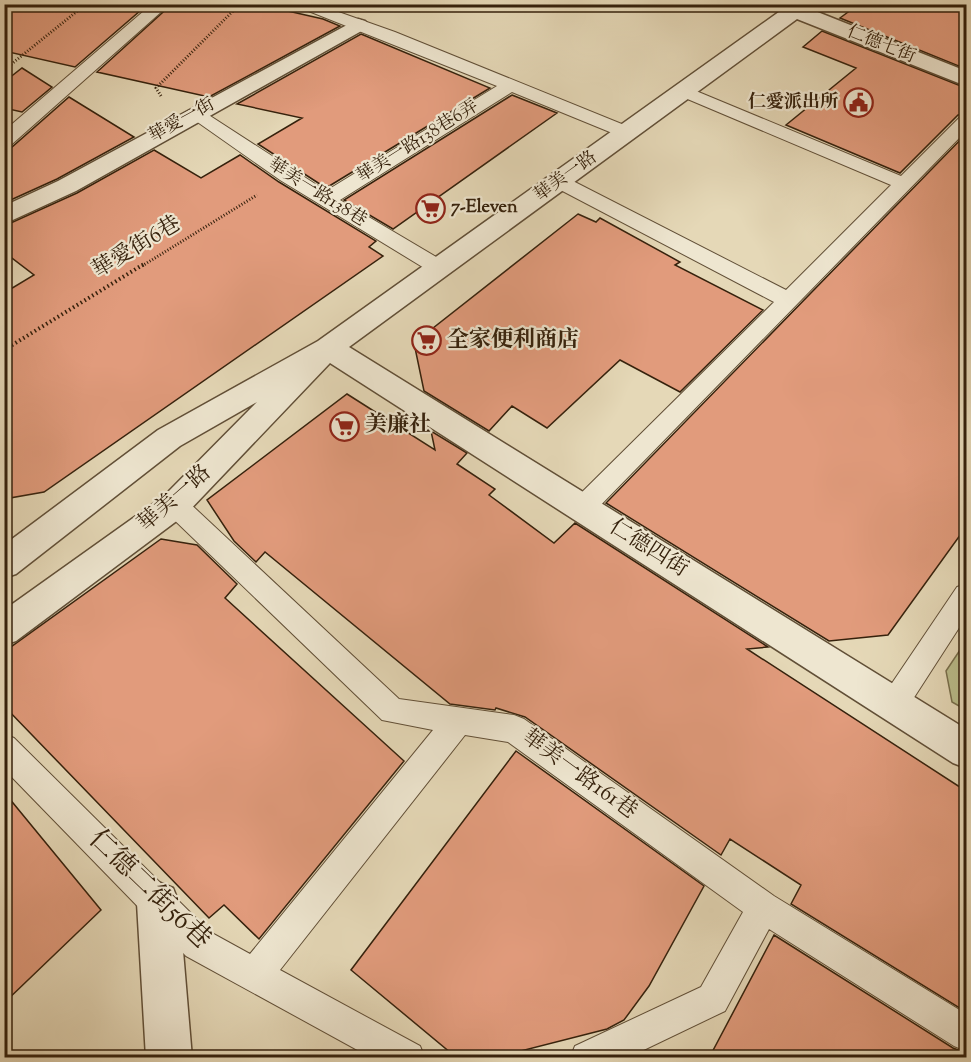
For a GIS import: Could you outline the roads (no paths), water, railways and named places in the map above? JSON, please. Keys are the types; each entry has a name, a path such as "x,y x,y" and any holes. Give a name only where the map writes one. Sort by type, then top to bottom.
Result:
{"street":[{"name":"仁德七街","path":"800,8 966,79"},
{"name":"華美一路","path":"9,556 169,438 328,348 441,269 800,8"},
{"name":"華愛一街","path":"4,216 67,186 358,25"},
{"name":"華美一路","path":"4,630 175,505 328,348"},
{"name":"仁德四街","path":"328,348 966,750"},
{"path":"158,903 169,1058"}],"lane":[{"path":"4,141 162,4"},
{"path":"299,4 358,25 628,132"},
{"name":"華美一路138巷6弄","path":"326,200 510,85"},
{"path":"684,92 904,184"},
{"name":"華美一路138巷","path":"186,119 287,176 441,269"},
{"path":"582,508 966,121"},
{"path":"560,182 788,300"},
{"name":"華美一路161巷","path":"175,505 392,711 514,729 763,907 966,1034"},
{"path":"894,704 966,595"},
{"path":"255,975 459,721"},
{"name":"仁德二街56巷","path":"4,748 198,944 408,1058"},
{"path":"587,1058 712,999 763,907"}],"place":[{"name":"仁愛派出所","path":"859,103"},
{"name":"7-Eleven","path":"430,208"},
{"name":"全家便利商店","path":"426,341"},
{"name":"美廉社","path":"344,426"}]}
